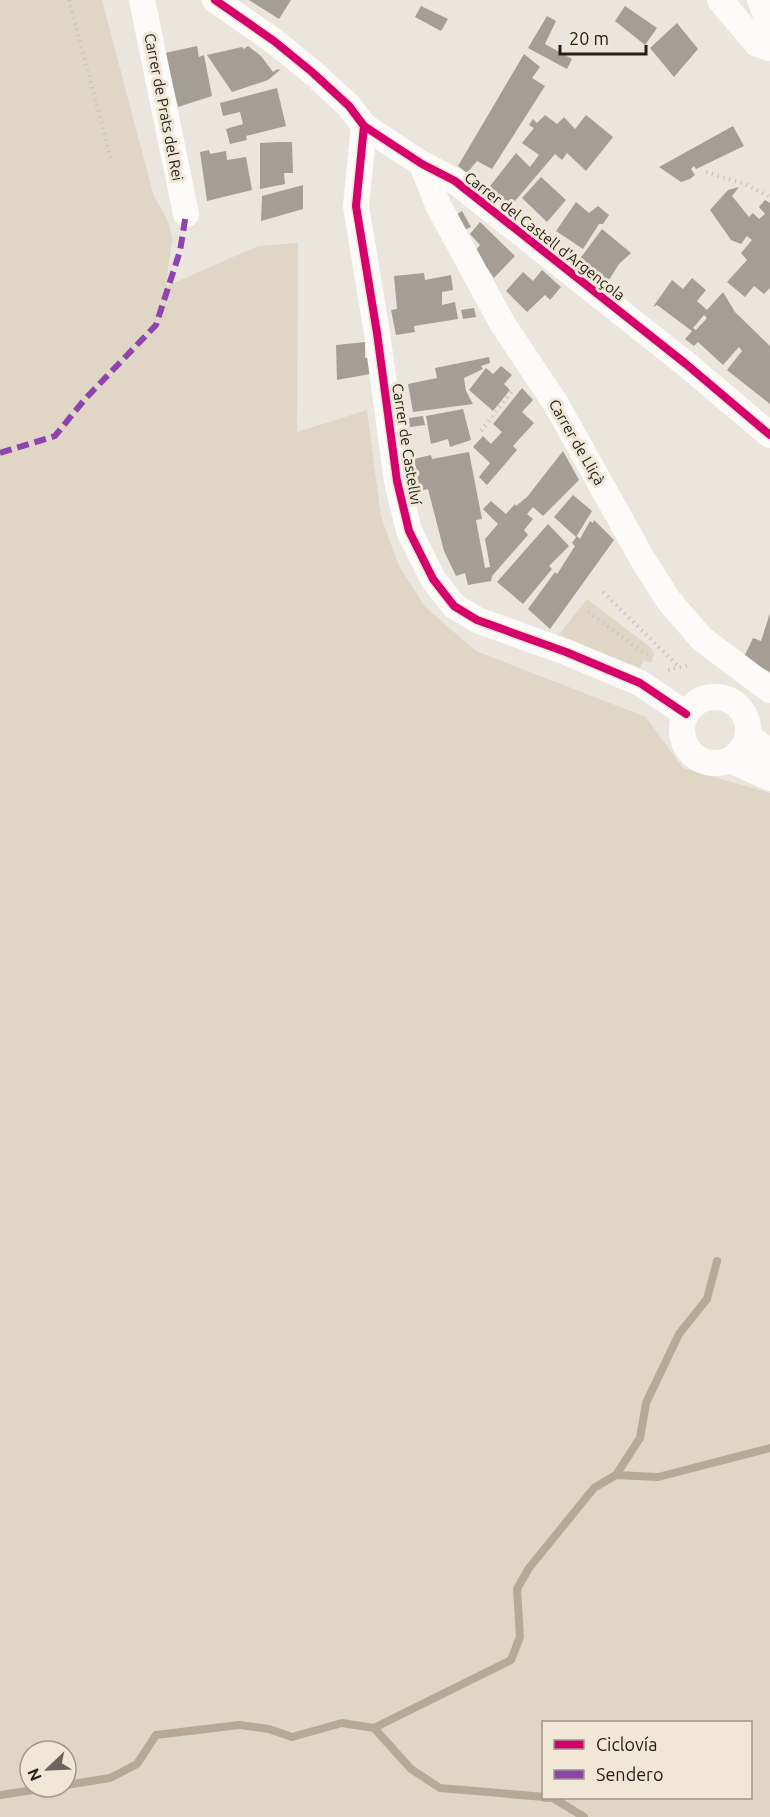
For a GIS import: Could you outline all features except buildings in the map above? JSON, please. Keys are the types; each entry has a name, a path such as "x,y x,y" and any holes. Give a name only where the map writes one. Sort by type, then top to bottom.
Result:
{"street":[{"name":"Carrer de Prats del Rei","path":"142,0 186,214"},
{"name":"Carrer del Castell d'Argençola","path":"215,0 274,41 312,72 349,106 364,126 422,164 455,181 686,364 770,435"},
{"path":"720,0 757,44 770,48"},
{"path":"760,0 770,25"},
{"name":"Carrer de Castellví","path":"364,126 356,206 378,333 397,481 408,531 433,579 454,606 477,620 566,652 640,683 686,714"},
{"name":"Carrer de Lliçà","path":"422,164 438,205 502,323 556,404 643,560 669,601 702,639 770,690"},
{"path":"770,752 747,726 732,700 712,696 692,705 686,714 682,734 691,753 709,763 730,760 770,778"},
{"path":"730,760 745,746 747,726 770,696"}],"path":[{"path":"69,0 111,159"},
{"path":"706,172 745,184 770,197"},
{"path":"481,431 519,384"},
{"path":"603,591 679,667"},
{"path":"588,612 648,656 648,662"},
{"path":"673,669 686,666"}],"shaded area":[{"path":"0,0 102,0 154,197 171,231 167,286 258,246 298,243 297,432 367,410 381,517 399,566 425,607 476,651 646,717 683,768 770,793 770,1817 0,1817"},
{"path":"587,599 651,648 654,654 651,663 644,660 640,668 558,636"}],"waterway":[{"path":"374,1728 511,1660 520,1637 517,1589 529,1568 594,1488 616,1475 640,1438 646,1403 679,1334 707,1299 717,1261"},
{"path":"616,1475 658,1477 770,1448"},
{"path":"78,1783 110,1778 137,1764 156,1735 239,1725 269,1729 292,1737 342,1723 374,1728 411,1769 440,1788 542,1797"},
{"path":"0,1795 18,1792"},
{"path":"555,1799 584,1817"}],"marked path":[{"path":"0,453 55,436 85,399 156,325 180,251 186,214"}],"cycle path":[{"path":"215,0 274,41 312,72 349,106 364,126 422,164 455,181 686,364 770,435"},
{"path":"364,126 356,206 377,333 397,481 409,531 433,579 454,606 477,620 566,652 640,683 686,714"}]}
